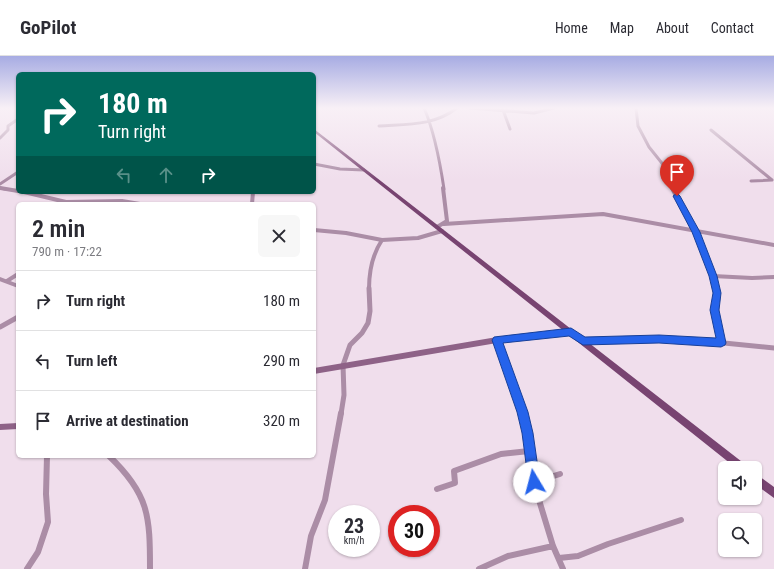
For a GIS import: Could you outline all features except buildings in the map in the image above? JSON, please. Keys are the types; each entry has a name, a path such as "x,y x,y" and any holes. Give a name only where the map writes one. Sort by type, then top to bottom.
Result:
{"main road":[{"path":"316,132 364,170 441,227 734,461"},
{"path":"770,486 774,493"}],"street":[{"path":"316,230 346,233 382,240 418,238 441,227 447,221 447,214 441,170 432,132"},
{"path":"641,132 650,147 665,167 670,183 696,232 713,276 717,293 715,310 721,343"},
{"path":"713,132 773,180"},
{"path":"316,164 340,169 364,170"},
{"path":"0,184 16,173"},
{"path":"751,181 773,180"},
{"path":"0,188 16,191"},
{"path":"32,194 64,202"},
{"path":"112,202 125,202"},
{"path":"441,227 594,214 628,218 696,232 774,245"},
{"path":"305,569 310,536 325,500 327,490 344,395 343,365 350,345 362,333 368,323 370,311 369,276 374,252 382,240"},
{"path":"7,281 16,275"},
{"path":"713,276 752,278 774,277"},
{"path":"0,279 16,285"},
{"path":"0,327 16,318"},
{"path":"316,371 497,340 571,332"},
{"path":"583,341 659,339 774,348"},
{"path":"497,340 522,412 534,482 553,546 563,569"},
{"path":"0,427 16,426"},
{"path":"437,489 456,483 454,471 498,456 521,450 529,451"},
{"path":"27,569 38,552 48,522 46,494 47,458"},
{"path":"111,458 118,464 136,487 144,502 150,546 150,569"},
{"path":"534,482 560,474"},
{"path":"558,558 578,556 608,544 681,520"},
{"path":"479,569 508,556 553,546"}],"route":[{"path":"534,482 532,477 527,433 522,412 497,340 571,332 583,341 659,339 721,343 715,310 717,293 713,276 696,232 677,196"}]}
